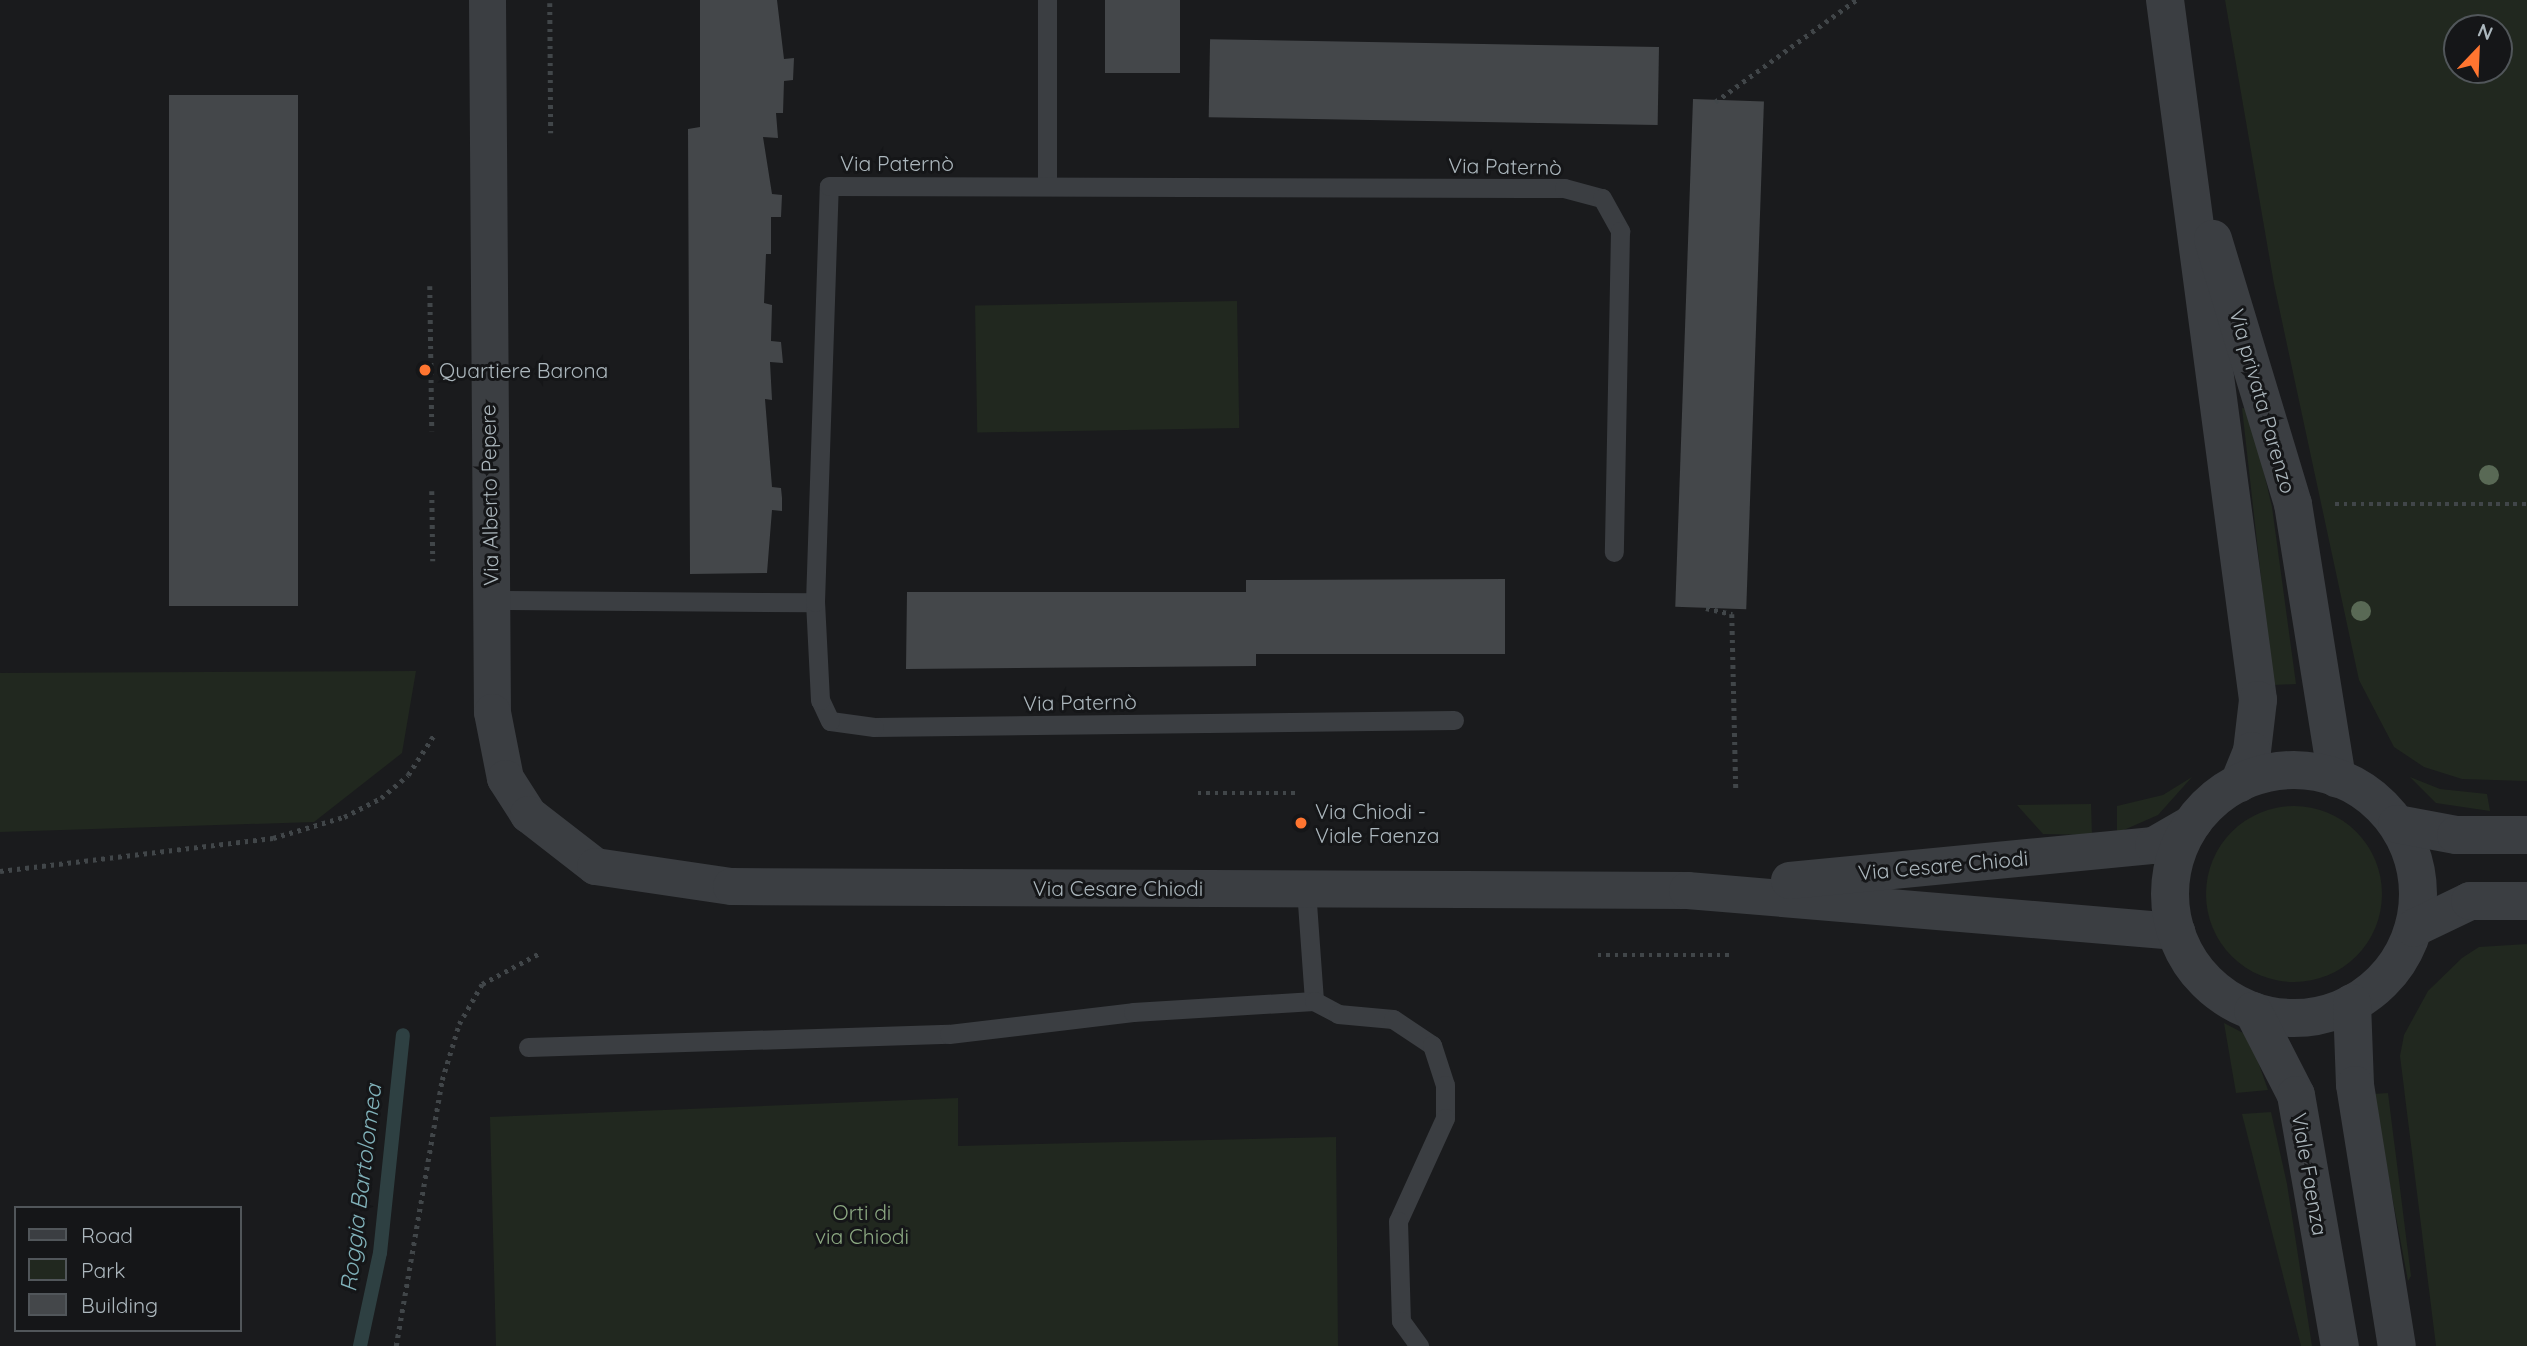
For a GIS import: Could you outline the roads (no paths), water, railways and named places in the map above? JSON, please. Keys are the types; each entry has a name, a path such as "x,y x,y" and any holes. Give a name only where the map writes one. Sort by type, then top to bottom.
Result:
{"street":[{"name":"Via Alberto Pepere","path":"487,0 491,699 505,778 528,814 558,843"},
{"name":"Via privata Parenzo","path":"2165,0 2258,700 2252,751 2239,783"},
{"name":"Via privata Parenzo","path":"2186,155 2287,477 2337,778"},
{"path":"2280,770 2337,778 2377,801 2398,824 2418,882 2413,928 2386,978 2352,1003 2311,1016 2253,1011 2205,980 2176,931 2172,874 2193,822 2239,783 2280,770"},
{"name":"Via Cesare Chiodi","path":"1687,890 2153,845 2193,822"},
{"path":"2398,824 2456,835 2527,835"},
{"name":"Via Cesare Chiodi","path":"558,843 595,866 731,886 1687,890 2176,931"},
{"path":"2413,928 2470,901 2527,901"},
{"path":"2352,1003 2356,1085 2397,1346"},
{"name":"Viale Faenza","path":"2253,1011 2296,1095 2340,1346"}],"lane":[{"path":"1047,0 1047,187"},
{"name":"Via Paternò","path":"1454,720 844,727 822,710 815,602 829,186 1563,188 1602,198 1620,231 1614,552"},
{"path":"491,600 815,602"},
{"path":"1306,888 1314,1001"},
{"path":"528,1047 949,1034 1133,1012 1314,1001 1338,1014 1393,1019 1418,1029 1442,1067 1446,1118 1398,1221 1401,1321 1419,1346"}],"waterway":[{"name":"Roggia Bartolomea","path":"360,1346 380,1253 403,1035"}],"place":[{"name":"Quartiere Barona","path":"425,370"},
{"name":"Via Chiodi - Viale Faenza","path":"1301,823"}],"park label":[{"name":"Orti di via Chiodi","path":"862,1224"}]}
